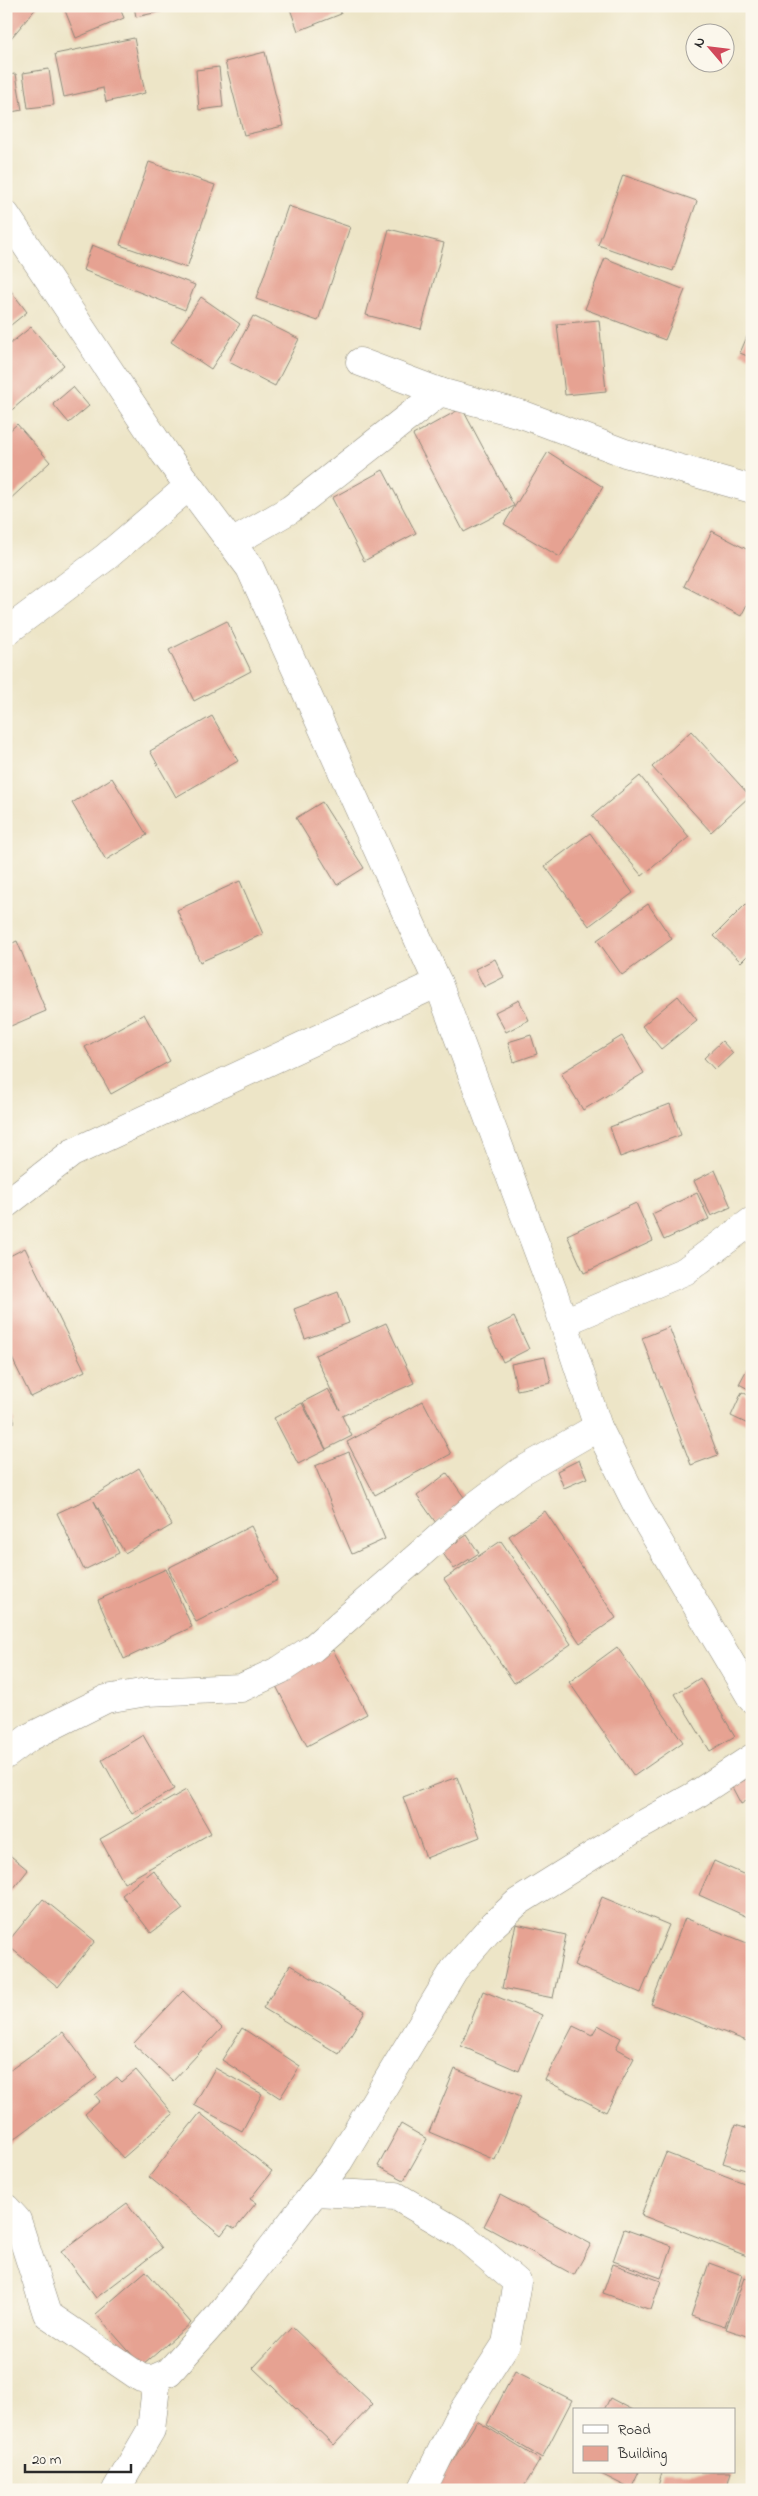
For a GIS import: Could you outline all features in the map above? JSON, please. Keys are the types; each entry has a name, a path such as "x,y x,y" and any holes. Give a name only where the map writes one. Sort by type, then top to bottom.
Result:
{"street":[{"path":"6,215 165,454 250,568 438,983 564,1322 598,1427 638,1507 752,1699"},
{"path":"360,362 440,392 524,415 625,453 752,489"},
{"path":"232,543 290,508 440,392"},
{"path":"6,632 106,557 190,486"},
{"path":"6,1204 72,1153 438,983"},
{"path":"564,1322 685,1271 752,1221"},
{"path":"6,1754 30,1737 106,1699 147,1692 241,1688 280,1670 313,1648 483,1500 520,1472 598,1427"},
{"path":"6,2208 17,2220 47,2314 141,2378 157,2378 169,2372 218,2317 339,2161 454,1970 493,1924 518,1902 638,1826 694,1796 752,1758"},
{"path":"314,2192 396,2196 462,2235 517,2282 506,2344 457,2420 422,2490"},
{"path":"116,2490 151,2430 157,2378"}],"building":[{"path":"6,6 38,6 6,44"},
{"path":"69,6 119,6 124,18 76,38 64,8"},
{"path":"134,6 181,6 181,7 136,17"},
{"path":"289,6 338,6 341,14 298,31"},
{"path":"134,38 145,93 106,102 103,88 64,97 55,54"},
{"path":"265,52 283,126 244,135 225,62"},
{"path":"219,67 223,107 199,110 196,70"},
{"path":"49,69 54,105 28,108 23,73"},
{"path":"16,74 22,110 6,113 6,75"},
{"path":"149,162 215,185 187,268 120,245"},
{"path":"623,175 697,201 673,271 598,245"},
{"path":"288,206 350,227 318,321 256,299"},
{"path":"389,229 444,243 421,329 366,315"},
{"path":"92,245 195,285 185,310 83,270"},
{"path":"605,258 685,290 665,340 585,309"},
{"path":"8,287 27,312 6,329 6,288"},
{"path":"201,297 240,324 211,369 171,342"},
{"path":"253,316 299,339 275,386 229,362"},
{"path":"599,320 606,391 565,395 557,324"},
{"path":"752,325 752,358 740,353"},
{"path":"31,327 64,365 6,415 6,347"},
{"path":"73,387 89,406 69,423 53,404"},
{"path":"462,408 514,506 464,532 413,435"},
{"path":"17,424 50,462 6,503 6,434"},
{"path":"548,452 603,487 560,557 504,524"},
{"path":"383,470 416,533 364,561 332,498"},
{"path":"712,531 752,552 752,595 741,616 684,586"},
{"path":"227,621 251,671 194,701 169,650"},
{"path":"212,716 238,761 176,797 150,751"},
{"path":"691,731 750,796 711,832 652,767"},
{"path":"640,776 689,837 642,876 592,816"},
{"path":"112,778 147,835 106,860 72,803"},
{"path":"322,802 364,868 337,885 296,818"},
{"path":"590,833 633,893 589,926 545,866"},
{"path":"240,881 263,934 200,962 177,910"},
{"path":"752,898 752,951 741,962 714,936"},
{"path":"648,904 672,939 622,975 597,940"},
{"path":"17,941 46,1011 6,1028 6,946"},
{"path":"495,959 504,977 484,987 475,969"},
{"path":"678,996 697,1020 661,1049 642,1026"},
{"path":"519,1000 529,1020 506,1032 495,1012"},
{"path":"144,1014 170,1061 111,1094 85,1047"},
{"path":"531,1035 537,1054 514,1062 508,1042"},
{"path":"622,1036 644,1073 583,1110 561,1073"},
{"path":"722,1041 733,1053 715,1070 704,1058"},
{"path":"670,1104 681,1135 620,1157 610,1127"},
{"path":"715,1170 731,1207 711,1216 694,1181"},
{"path":"697,1193 709,1219 664,1240 652,1214"},
{"path":"636,1203 653,1241 584,1273 567,1235"},
{"path":"25,1248 85,1371 31,1397 6,1346 6,1258"},
{"path":"338,1292 349,1323 305,1339 294,1309"},
{"path":"514,1317 529,1349 503,1362 488,1330"},
{"path":"386,1323 414,1383 342,1416 352,1436 326,1449 303,1402 328,1389 340,1410 315,1355"},
{"path":"669,1327 718,1455 691,1465 642,1338"},
{"path":"545,1357 551,1383 517,1390 511,1364"},
{"path":"752,1360 752,1391 739,1384"},
{"path":"742,1392 752,1397 752,1426 731,1416"},
{"path":"6,1398 15,1422 6,1425"},
{"path":"423,1401 451,1454 375,1495 347,1442"},
{"path":"302,1403 326,1450 298,1464 274,1418"},
{"path":"349,1452 385,1539 352,1554 315,1466"},
{"path":"579,1460 587,1478 564,1488 557,1471"},
{"path":"139,1468 172,1525 125,1553 94,1501 119,1553 84,1570 57,1513 92,1497"},
{"path":"447,1473 466,1500 436,1523 417,1496"},
{"path":"545,1511 616,1618 580,1643 509,1536"},
{"path":"251,1526 278,1580 196,1622 168,1568"},
{"path":"467,1535 479,1553 454,1569 442,1552"},
{"path":"501,1541 571,1644 514,1683 444,1579"},
{"path":"166,1569 192,1627 124,1659 98,1600"},
{"path":"617,1647 683,1742 634,1776 569,1682"},
{"path":"333,1650 367,1714 307,1746 274,1682"},
{"path":"700,1678 735,1736 710,1751 675,1694"},
{"path":"143,1735 174,1789 132,1814 102,1760"},
{"path":"752,1776 752,1798 741,1804 732,1787"},
{"path":"457,1777 480,1837 426,1858 403,1797"},
{"path":"186,1790 211,1833 124,1883 100,1839"},
{"path":"6,1852 28,1870 6,1898"},
{"path":"714,1861 752,1878 752,1919 699,1895"},
{"path":"153,1870 183,1909 151,1933 122,1895"},
{"path":"602,1897 669,1925 641,1993 574,1965"},
{"path":"43,1899 95,1941 58,1987 6,1944"},
{"path":"685,1918 752,1945 752,2043 651,2004"},
{"path":"516,1924 566,1935 553,1998 502,1988"},
{"path":"290,1965 365,2011 339,2054 263,2008"},
{"path":"183,1991 222,2028 173,2081 133,2044"},
{"path":"483,1991 542,2015 519,2071 461,2046"},
{"path":"598,2025 621,2038 616,2048 634,2058 606,2112 545,2080 573,2026 592,2035"},
{"path":"242,2028 300,2066 280,2098 222,2060"},
{"path":"63,2032 97,2078 6,2145 6,2073"},
{"path":"215,2068 262,2094 242,2131 194,2105"},
{"path":"455,2069 521,2096 495,2160 429,2132"},
{"path":"136,2070 173,2114 123,2158 85,2114 100,2101 95,2095 117,2077 122,2082"},
{"path":"200,2113 272,2171 250,2199 256,2203 235,2229 229,2225 221,2235 149,2177"},
{"path":"401,2124 427,2139 404,2180 378,2166"},
{"path":"735,2125 752,2130 752,2172 723,2163"},
{"path":"666,2153 752,2186 752,2258 641,2215"},
{"path":"500,2195 591,2244 574,2275 484,2226"},
{"path":"127,2203 162,2248 96,2298 61,2252"},
{"path":"624,2229 672,2246 661,2278 613,2261"},
{"path":"709,2263 742,2275 725,2327 691,2316"},
{"path":"613,2264 661,2281 651,2310 603,2293"},
{"path":"146,2271 191,2323 142,2366 96,2314"},
{"path":"744,2278 752,2280 752,2338 726,2329"},
{"path":"292,2327 373,2404 334,2445 253,2368"},
{"path":"515,2371 572,2400 542,2458 487,2425"},
{"path":"610,2398 629,2408 605,2408"},
{"path":"477,2421 540,2460 522,2490 435,2490"},
{"path":"601,2474 638,2474 631,2489"},
{"path":"661,2474 730,2474 726,2490 657,2490"}]}
